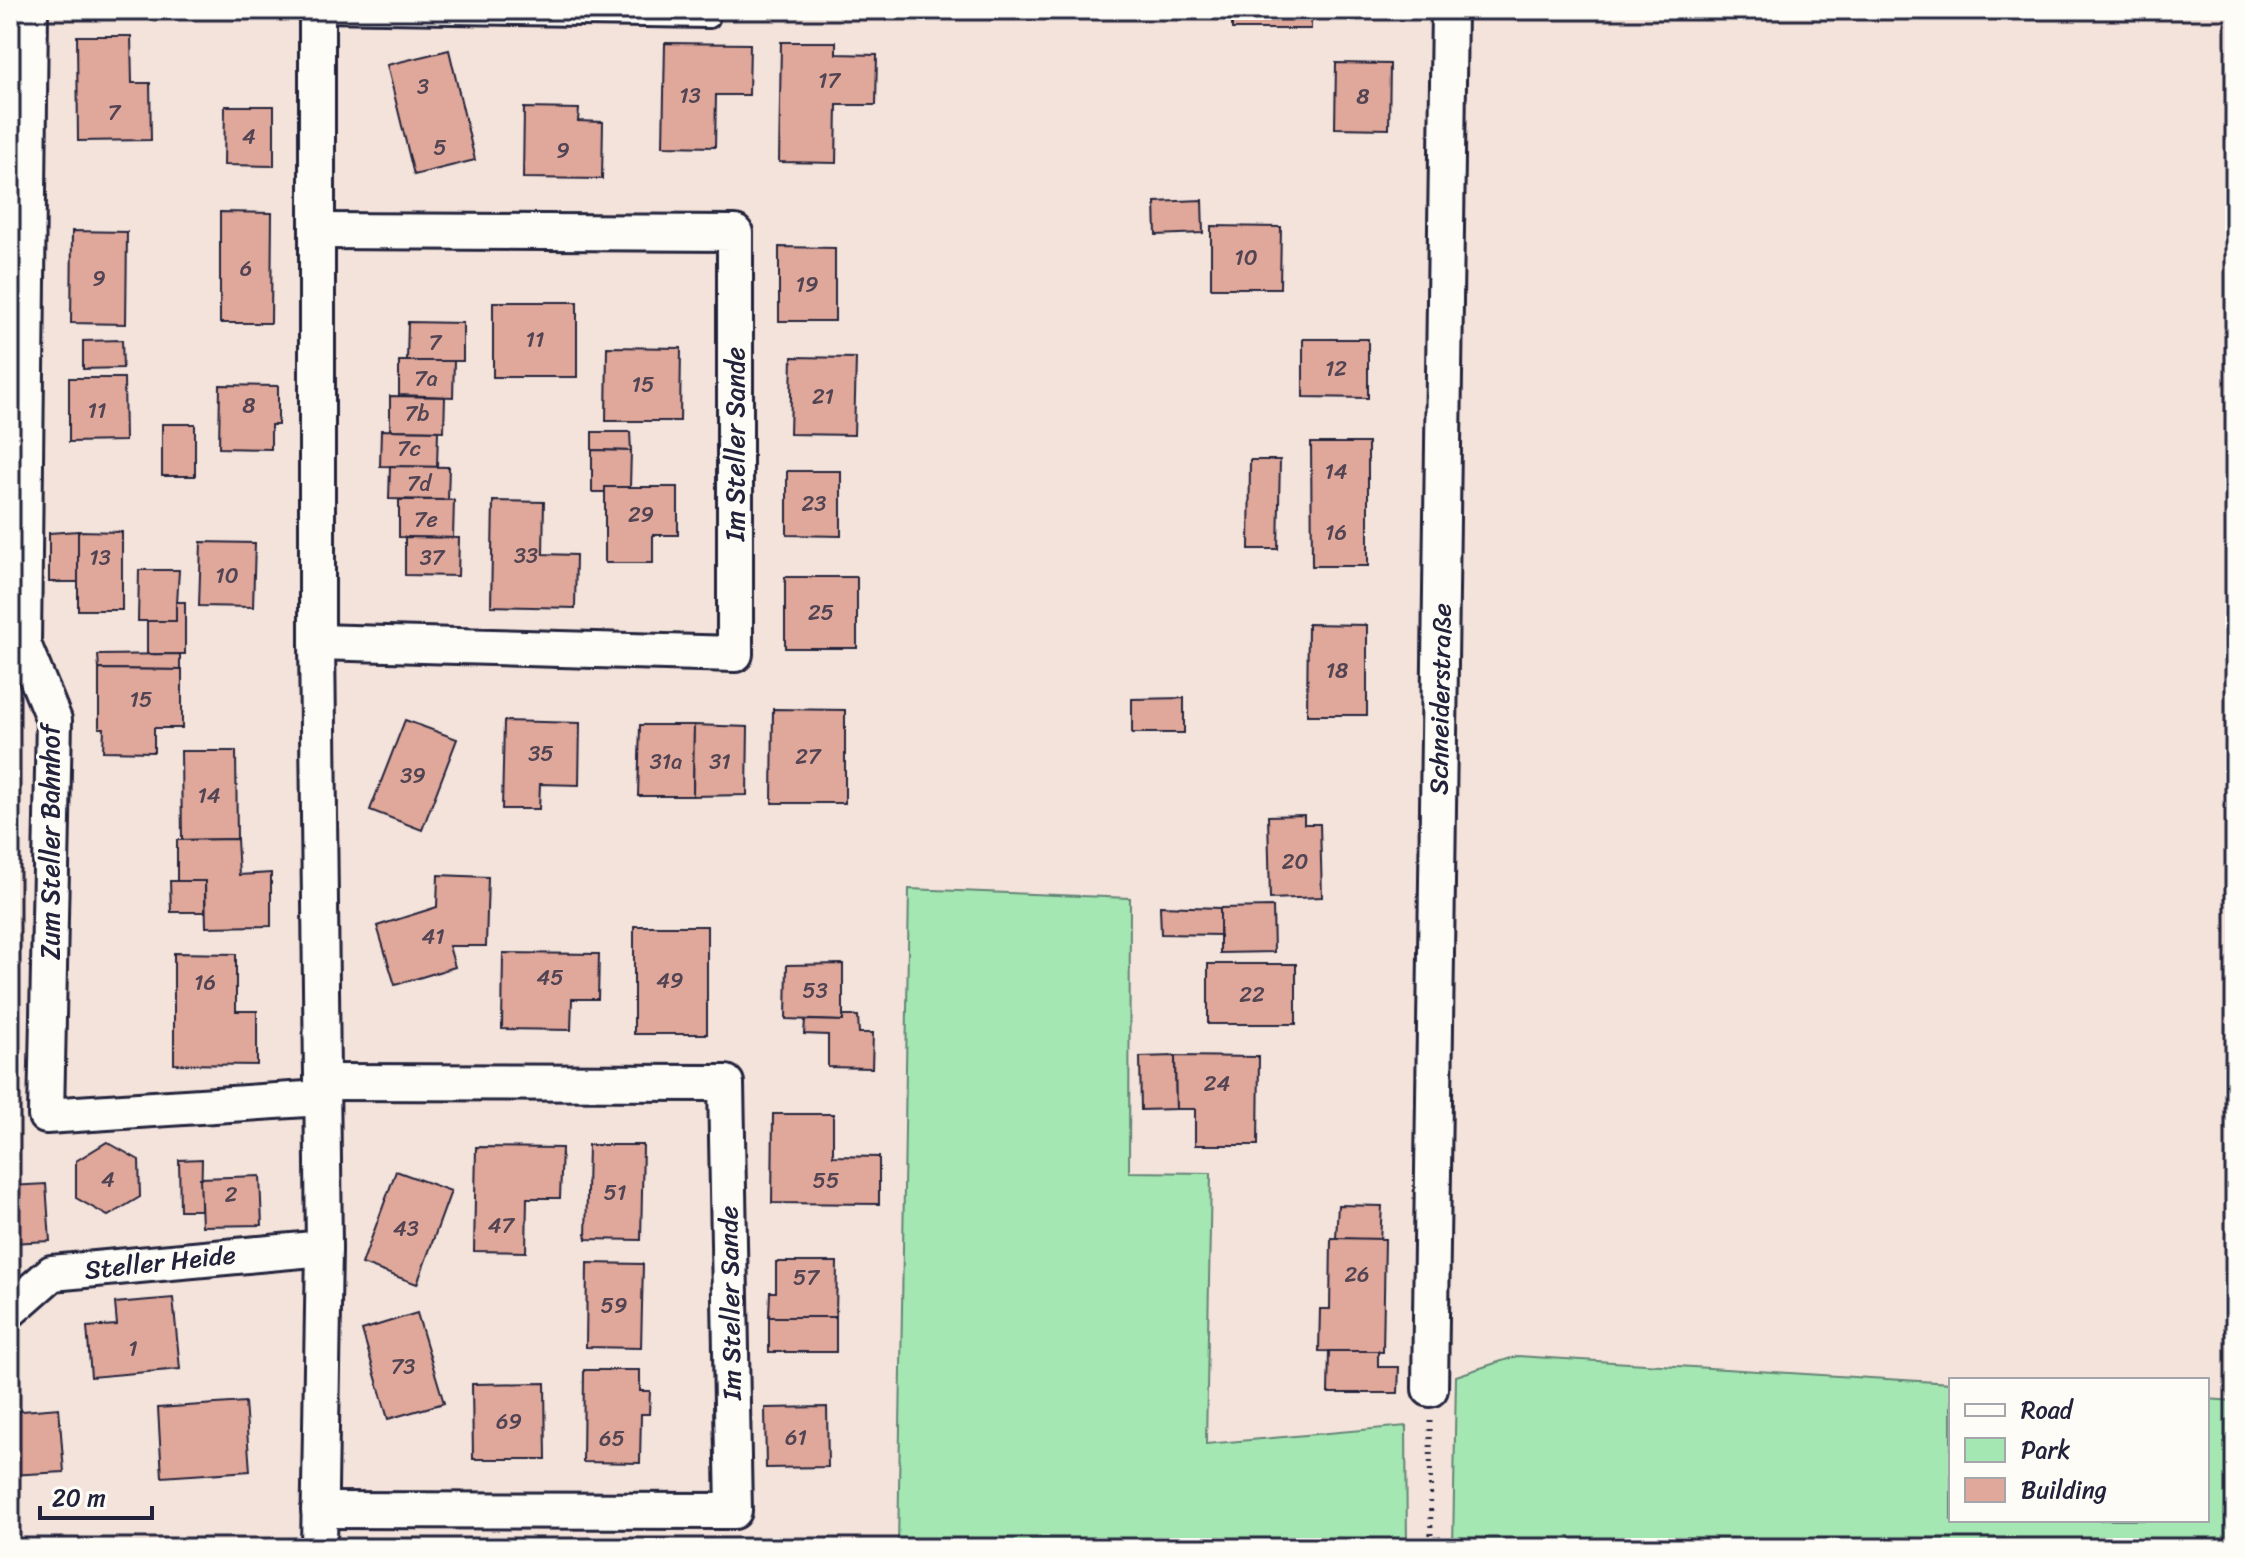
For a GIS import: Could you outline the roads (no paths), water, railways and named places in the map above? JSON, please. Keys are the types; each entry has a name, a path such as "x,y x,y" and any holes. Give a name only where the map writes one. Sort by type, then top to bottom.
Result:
{"street":[{"name":"Zum Steller Bahnhof","path":"30,10 23,644 54,720 46,1116 322,1090"},
{"name":"Schneiderstraße","path":"1430,1389 1449,10"},
{"path":"317,12 317,642 324,1248 319,1548"},
{"name":"Im Steller Sande","path":"317,642 735,654 735,233 318,231"},
{"name":"Im Steller Sande","path":"319,1510 734,1511 726,1083 322,1090"},
{"name":"Steller Heide","path":"10,1310 52,1273 324,1248"}],"lane":[{"path":"317,12 710,19"}]}
